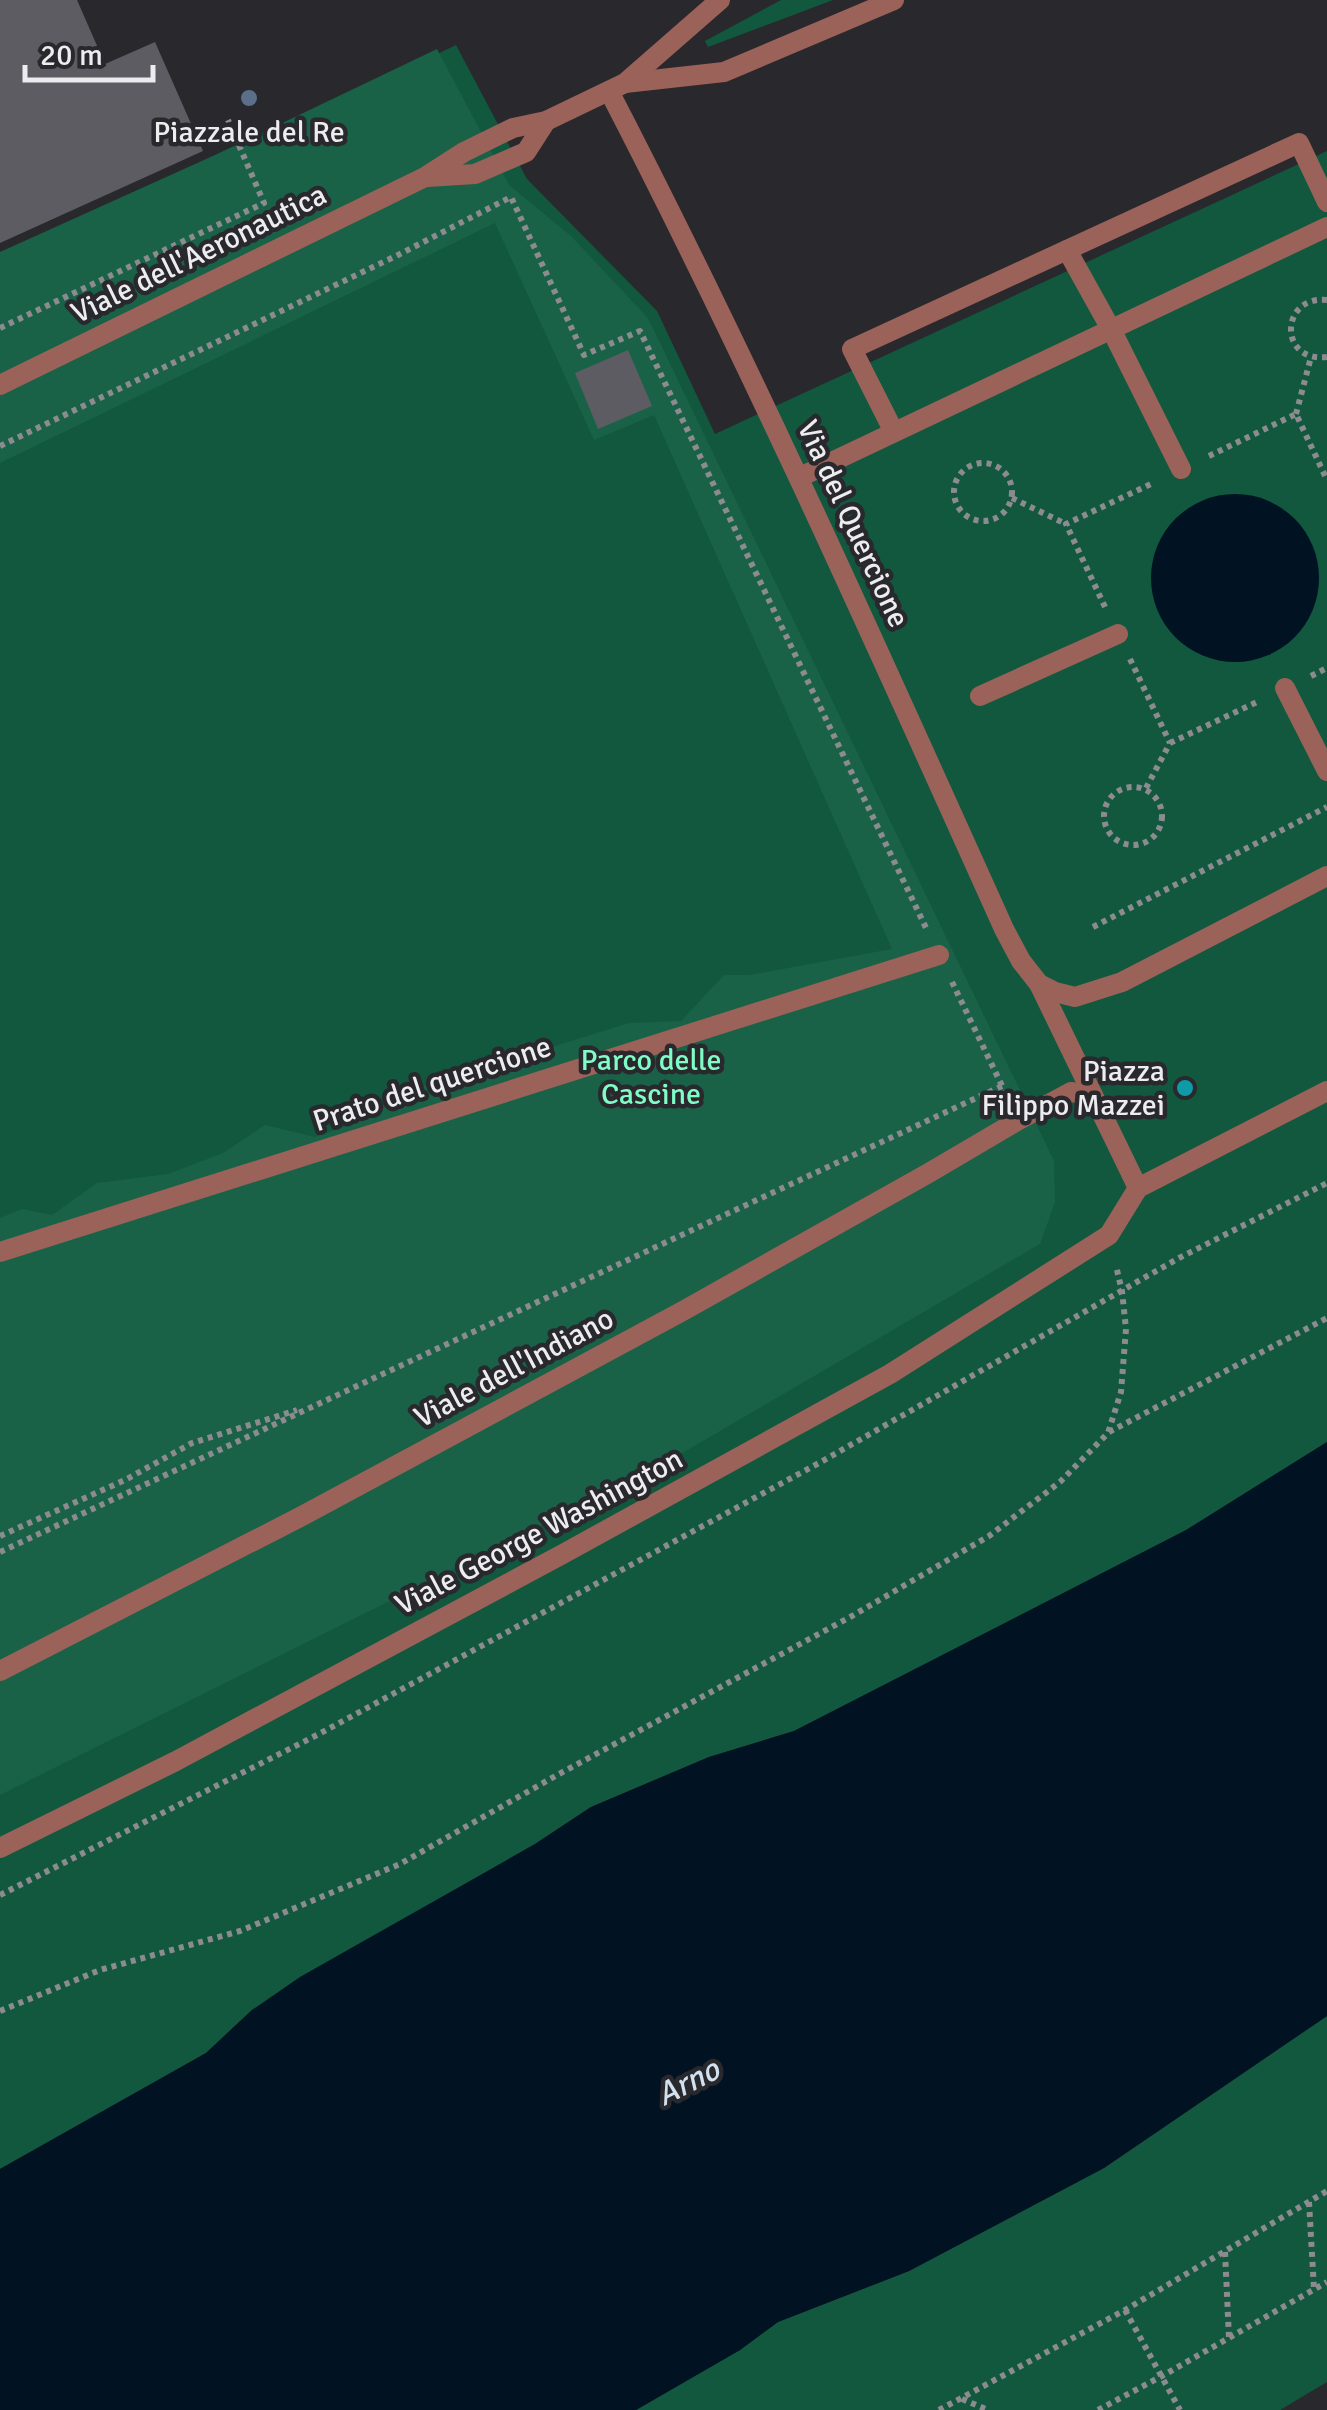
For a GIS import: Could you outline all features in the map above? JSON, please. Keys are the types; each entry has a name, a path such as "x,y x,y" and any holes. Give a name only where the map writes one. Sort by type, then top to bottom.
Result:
{"street":[{"path":"617,87 720,0"},
{"path":"617,87 724,72 894,0"},
{"name":"Viale dell'Aeronautica","path":"0,385 425,177 475,174 526,152 546,121 617,87"},
{"name":"Via del Quercione","path":"617,87 660,190 800,477 1004,929 1039,984"},
{"path":"894,432 852,349 1299,144 1327,202"},
{"path":"800,477 1327,228"},
{"path":"1067,250 1181,469"},
{"path":"980,696 1118,634"},
{"path":"1286,688 1327,771"},
{"path":"1039,984 1075,997 1122,982 1327,876"},
{"name":"Prato del quercione","path":"0,1252 939,955"},
{"path":"1039,984 1138,1188"},
{"path":"1102,1240 1138,1188 1327,1091"},
{"name":"Viale dell'Indiano","path":"0,1671 302,1516 682,1312 1071,1092 1092,1095"},
{"name":"Viale George Washington","path":"0,1848 176,1762 890,1374 1102,1240"}],"path":[{"path":"0,328 264,203 228,120"},
{"path":"0,446 398,255 511,196 584,355 640,330 1002,1086 0,1552"},
{"path":"1327,300 1303,304 1290,329 1303,354 1327,357"},
{"path":"1311,356 1296,414 1327,480"},
{"path":"1066,524 1296,414"},
{"path":"980,462 996,465 1008,474 1012,498 1000,517 986,522 971,520 959,509 953,495 956,479 966,468 980,462"},
{"path":"1012,498 1066,524 1170,744"},
{"path":"1146,788 1170,744 1327,668"},
{"path":"1130,786 1146,788 1158,798 1163,813 1160,828 1150,840 1136,846 1120,843 1108,834 1102,818 1106,803 1116,791 1130,786"},
{"path":"1093,927 1327,807"},
{"path":"0,1895 319,1734 528,1622 819,1463 1179,1258 1327,1183"},
{"path":"1102,1240 1122,1291 1126,1330 1121,1392 1108,1433"},
{"path":"0,2011 100,1970 240,1931 400,1864 852,1616 988,1536 1060,1482 1108,1433 1327,1318"},
{"path":"0,1536 125,1480 192,1443 322,1402"},
{"path":"939,2410 1125,2310 1327,2191"},
{"path":"1309,2202 1314,2289"},
{"path":"1225,2252 1229,2338"},
{"path":"1098,2410 1327,2282"},
{"path":"1125,2310 1180,2410"},
{"path":"961,2398 988,2410"}],"green space":[{"path":"781,0 833,0 708,47 705,41"},
{"name":"Parco delle Cascine","path":"456,45 527,179 657,311 715,434 1327,151 1327,1442 1187,1530 794,1731 709,1757 591,1807 252,2010 206,2053 0,2169 0,265"},
{"path":"437,49 509,185 571,236 648,318 1054,1161 1055,1202 1040,1244 655,1469 0,1795 0,1218 22,1209 52,1215 97,1183 168,1174 223,1153 265,1125 315,1137 368,1118 408,1091 459,1075 528,1066 555,1046 629,1023 681,1021 724,975 750,975 892,949 654,415 594,440 495,223 0,463 0,252"},
{"path":"1327,2016 1327,2382 1280,2410 636,2410 740,2350 778,2322 909,2271 1104,2168"}],"water":[{"path":"1235,494 1267,500 1295,518 1313,546 1319,578 1313,610 1295,638 1267,656 1235,662 1203,656 1175,638 1157,610 1151,578 1157,546 1175,518 1203,500"},
{"name":"Arno","path":"1327,1442 1327,2016 1104,2168 909,2271 778,2322 740,2350 636,2410 0,2410 0,2169 206,2053 252,2010 300,1977 535,1844 591,1807 709,1757 794,1731 1186,1530"}],"building":[{"path":"0,0 77,0 105,64 155,42 203,151 0,243"},
{"path":"628,350 652,406 598,429 575,373"}],"place":[{"name":"Piazzale del Re","path":"249,98"},
{"name":"Piazza Filippo Mazzei","path":"1185,1088"}]}
